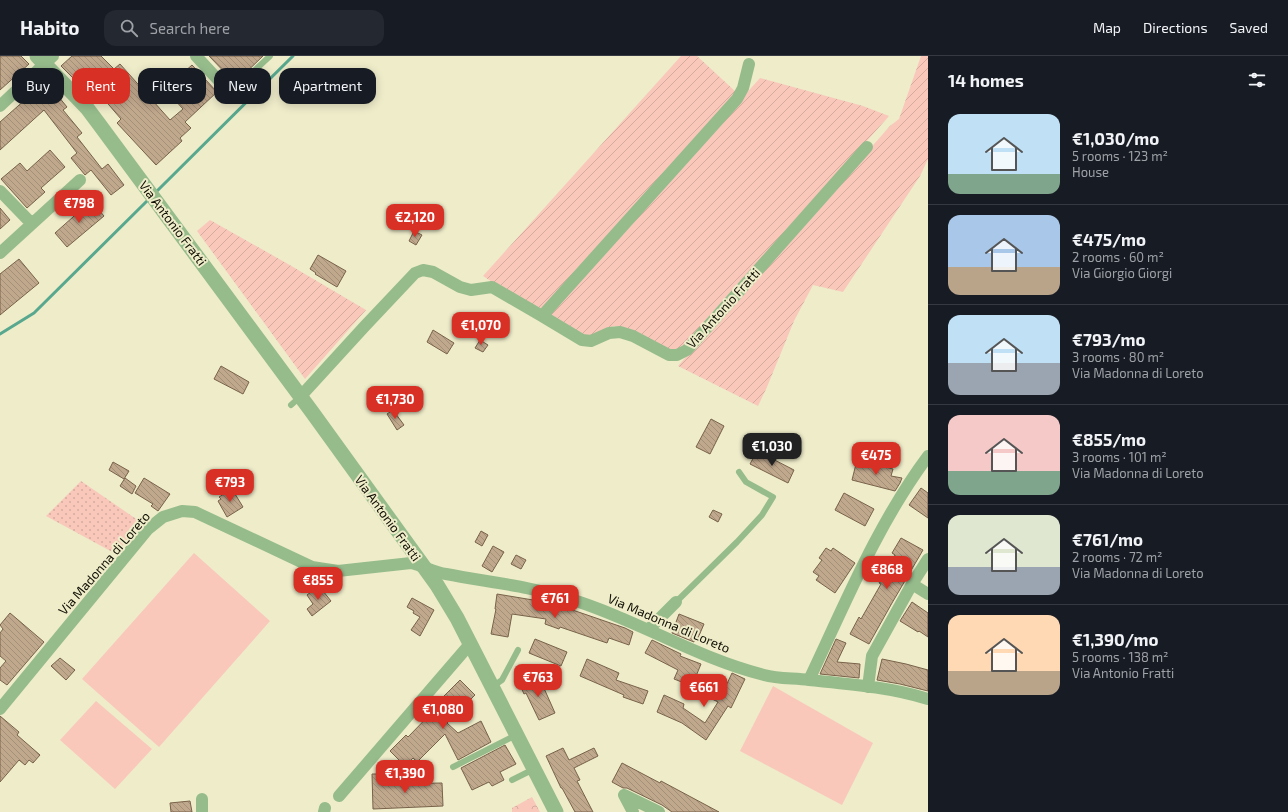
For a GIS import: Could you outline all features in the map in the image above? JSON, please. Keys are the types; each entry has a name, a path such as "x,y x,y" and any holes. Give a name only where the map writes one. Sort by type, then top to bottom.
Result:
{"street":[{"path":"196,56 214,75"},
{"path":"0,106 45,58"},
{"name":"Via Antonio Fratti","path":"45,58 86,108 146,187 296,401 423,566 451,609 470,644 556,812"},
{"path":"542,316 737,99 743,88 748,60"},
{"name":"Via Antonio Fratti","path":"296,401 415,273 423,270 433,272 460,287 471,290 492,287 582,340 591,341 609,333 620,332 634,336 669,355 677,355 687,350 867,147"},
{"path":"0,253 80,180"},
{"path":"0,191 32,224"},
{"path":"809,680 865,561 895,507 923,472 928,456"},
{"name":"Via Madonna di Loreto","path":"0,709 148,529 163,516 182,511 195,512 312,567 338,571 411,563 443,574 524,588 570,599 607,612 741,669 766,676 868,686 916,695 928,699"},
{"path":"868,686 872,656 912,584 928,559"},
{"path":"912,584 928,594"},
{"path":"648,630 676,602"},
{"path":"339,796 470,644"},
{"path":"633,812 624,795 659,812"},
{"path":"202,799 202,812"}],"lane":[{"path":"257,68 270,56"},
{"path":"676,602 737,542 762,515 773,497 746,482 739,472"},
{"path":"492,687 502,680 518,650"},
{"path":"453,767 516,735"},
{"path":"512,780 534,769"}],"green space":[{"path":"681,56 697,56 736,92 546,306 539,310 531,307 483,276"},
{"path":"921,56 928,56 928,159 920,176 843,292 813,285 794,321 758,406 678,366 890,126 899,119"},
{"path":"760,78 863,106 889,116 686,345 677,352 669,350 632,330 614,326 584,338 547,316"},
{"path":"210,220 366,310 305,379 197,231"},
{"path":"81,481 142,523 116,554 46,516"},
{"path":"194,553 270,621 159,747 82,679"},
{"path":"773,686 873,743 842,805 740,751"},
{"path":"96,701 152,749 115,789 60,740"},
{"path":"532,797 540,812 512,812 512,808"}],"building":[{"path":"0,56 21,56 29,64 25,68 12,68 12,79 0,90"},
{"path":"72,56 101,56 113,68 72,68 72,77 61,66"},
{"path":"209,56 263,56 251,68 221,68"},
{"path":"120,64 124,68 115,68"},
{"path":"130,75 138,84 138,104 156,104 170,120 183,109 178,104 204,104 185,122 191,128 180,138 182,141 156,165 117,123 121,119 108,104 130,104"},
{"path":"206,80 214,89 214,95 206,102"},
{"path":"64,103 67,107 63,110 82,133 77,137 102,169 108,164 124,185 111,195 91,170 85,175 71,158 77,153 44,110 0,150 0,122 20,104"},
{"path":"50,150 65,167 41,188 45,192 27,208 1,179 20,163 27,171"},
{"path":"91,201 104,216 67,247 55,233"},
{"path":"0,208 10,220 0,229"},
{"path":"414,231 422,235 416,245 409,241"},
{"path":"318,255 346,271 337,287 315,274 316,273 310,269"},
{"path":"19,259 39,283 0,315 0,274"},
{"path":"433,330 454,343 447,354 427,342"},
{"path":"480,340 488,345 483,352 475,348"},
{"path":"221,366 249,382 243,394 214,379"},
{"path":"393,410 404,425 397,430 387,414"},
{"path":"711,419 724,426 710,454 696,447"},
{"path":"757,451 794,470 788,483 750,464"},
{"path":"857,460 893,469 891,476 902,478 895,491 852,480"},
{"path":"113,462 129,471 124,479 109,470"},
{"path":"125,478 136,486 132,494 120,486"},
{"path":"144,478 170,494 158,511 151,506 153,504 135,493"},
{"path":"921,488 928,493 928,518 909,505"},
{"path":"232,489 243,507 227,517 218,501 221,499 219,497"},
{"path":"844,493 874,509 865,526 835,510"},
{"path":"713,510 722,514 718,522 709,517"},
{"path":"481,531 488,535 482,546 475,542"},
{"path":"901,538 923,550 869,644 850,634 859,617 861,619 881,584 879,583 895,555 892,553"},
{"path":"493,546 504,552 492,572 482,566"},
{"path":"826,548 831,551 833,548 855,563 835,593 816,580 819,576 813,572 822,560 819,558"},
{"path":"516,555 526,560 521,569 511,564"},
{"path":"319,586 331,601 312,616 307,609 313,604 307,595"},
{"path":"497,594 533,600 533,597 558,603 558,605 625,628 633,632 629,645 609,638 607,643 560,627 559,629 545,624 546,619 512,614 508,637 491,634 496,609"},
{"path":"412,598 434,610 420,636 411,630 420,617 407,607"},
{"path":"912,602 928,613 928,637 900,621"},
{"path":"10,613 44,642 7,685 0,680 0,668 6,661 0,656 0,633 3,629 0,625"},
{"path":"679,614 704,624 698,638 696,637 694,642 672,633"},
{"path":"535,639 567,652 561,666 529,653"},
{"path":"836,639 846,643 837,662 860,664 859,678 820,674"},
{"path":"652,640 681,654 680,656 701,664 692,686 674,679 678,670 645,653"},
{"path":"60,658 75,670 66,680 51,666"},
{"path":"587,659 619,673 616,680 648,691 643,704 623,697 624,695 580,676"},
{"path":"882,659 928,670 928,691 877,680"},
{"path":"732,673 745,679 731,708 728,706 706,740 682,723 657,712 664,695 684,704 683,708 705,723 718,702 712,699 719,685 725,688"},
{"path":"539,677 555,713 539,720 526,693 524,694 520,685"},
{"path":"460,680 475,695 447,723 458,733 481,721 491,742 458,760 445,734 417,762 413,758 405,766 390,751 406,735 408,737 443,701 441,699"},
{"path":"0,716 19,732 17,735 40,755 33,763 29,760 25,765 19,760 0,782"},
{"path":"505,745 516,764 500,772 504,780 492,786 489,782 472,790 461,768"},
{"path":"563,748 569,760 594,748 598,756 574,768 580,780 577,781 593,812 575,812 561,788 546,756"},
{"path":"622,763 660,783 661,781 719,812 672,812 662,805 627,788 623,788 612,782"},
{"path":"372,774 391,774 391,781 387,784 442,783 443,806 373,809"},
{"path":"190,801 192,812 171,812 170,803"}],"waterway":[{"path":"155,193 293,56"},
{"path":"0,334 34,313 150,198"}]}
